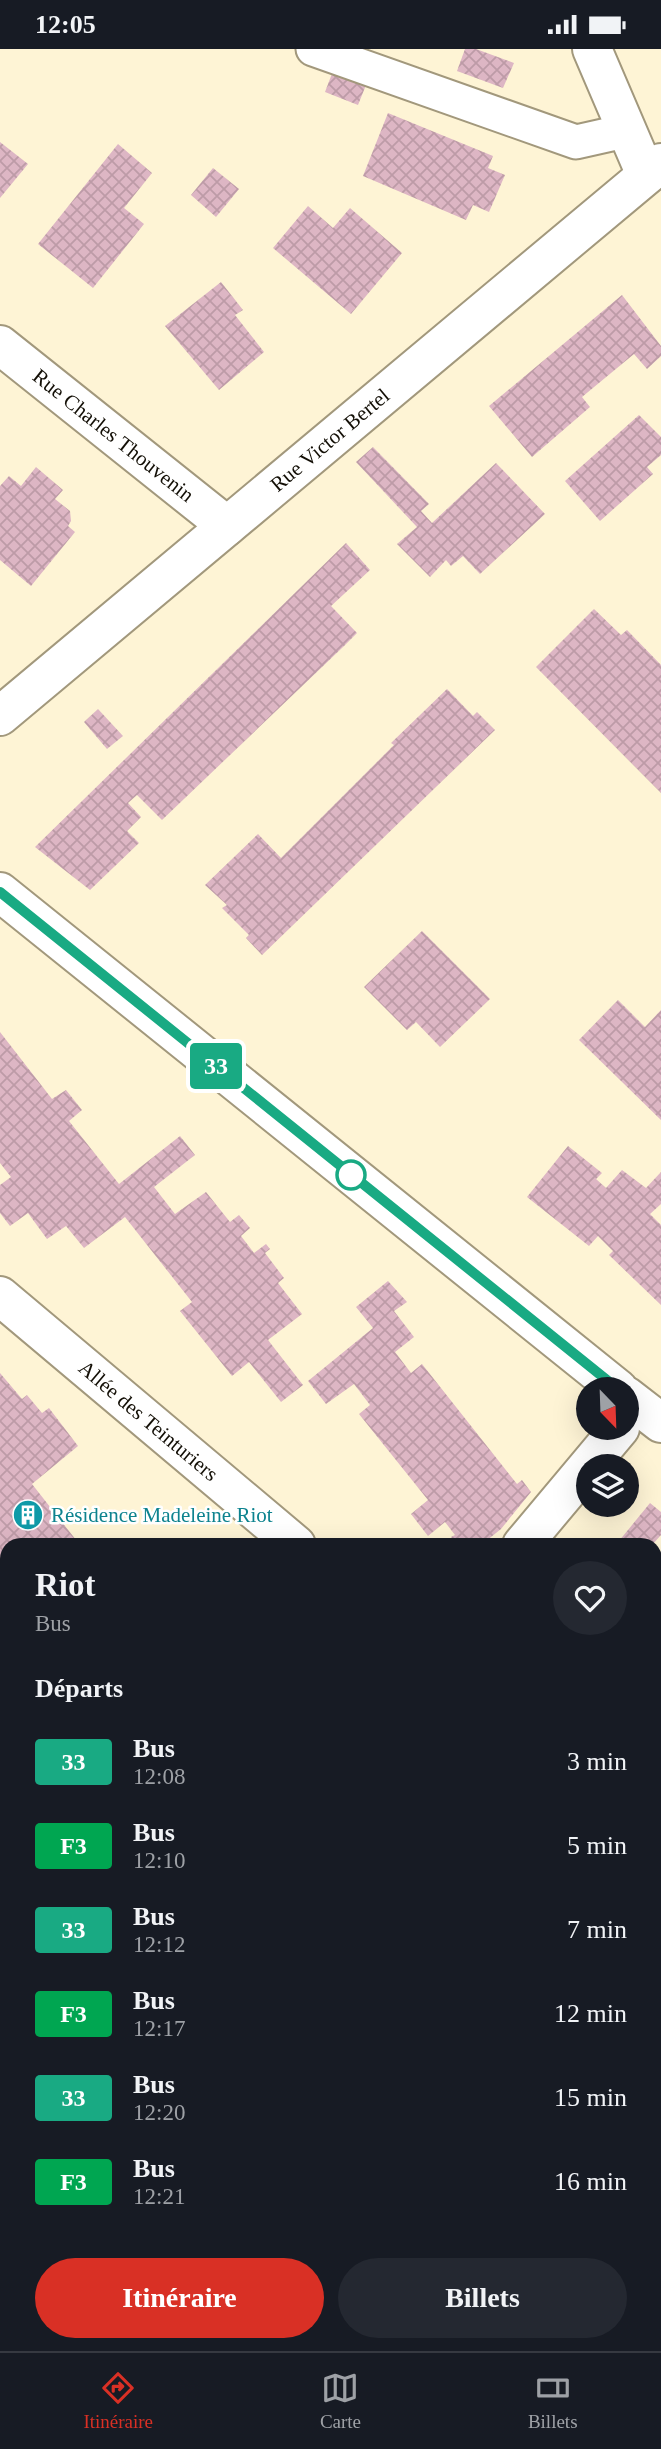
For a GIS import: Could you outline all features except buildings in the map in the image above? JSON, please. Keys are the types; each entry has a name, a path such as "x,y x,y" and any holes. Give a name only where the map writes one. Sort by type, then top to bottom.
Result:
{"street":[{"path":"592,49 625,131 653,169"},
{"name":"Rue Victor Bertel","path":"0,716 653,169"},
{"name":"Rue Charles Thouvenin","path":"0,345 227,526"},
{"path":"0,892 592,1377"},
{"name":"Allée des Teinturiers","path":"0,1296 288,1538"},
{"path":"528,1538 608,1440"}],"lane":[{"path":"313,49 576,142 625,131"}],"bus line":[{"name":"33","path":"0,892 603,1377"}],"place":[{"name":"Résidence Madeleine Riot","path":"28,1515"}]}
